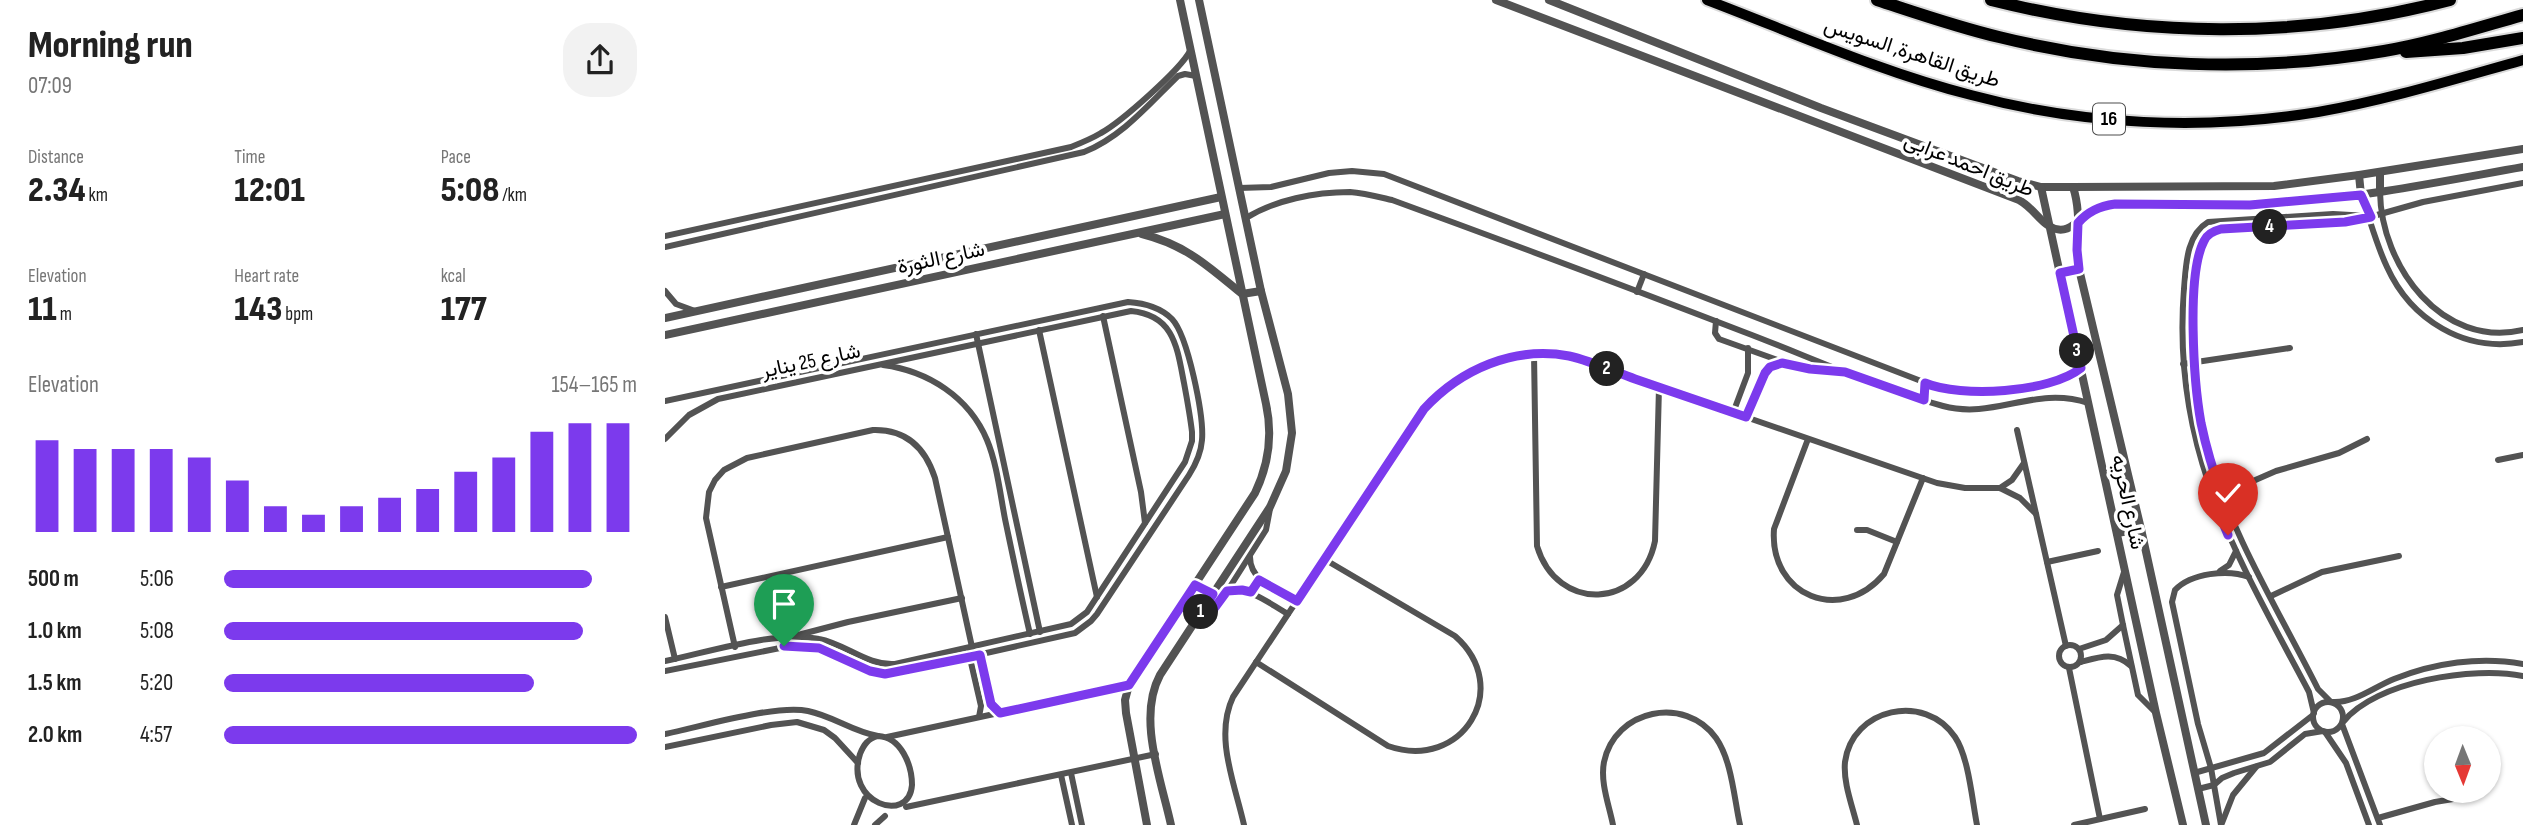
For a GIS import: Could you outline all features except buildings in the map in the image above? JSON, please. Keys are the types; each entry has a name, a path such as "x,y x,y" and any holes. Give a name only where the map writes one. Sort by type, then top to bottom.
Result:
{"highway":[{"name":"طريق القاهرة, السويس","path":"1707,0 1941,87 2030,108 2121,120 2219,122 2317,112 2394,96 2523,60"},
{"name":"طريق القاهرة, السويس","path":"1877,0 2000,38 2069,52 2138,61 2209,65 2267,64 2385,51 2448,37 2523,15"},
{"path":"1991,0 2099,22 2236,30 2341,22 2450,0"},
{"path":"2385,51 2444,50 2523,38"}],"street":[{"path":"1147,825 1125,704 1129,685 1255,494 1267,464 1269,448 1269,417 1180,0"},
{"path":"1171,825 1150,716 1152,695 1160,675 1270,507 1286,471 1292,433 1287,394 1261,290 1199,0"},
{"name":"طريق احمد عرابى","path":"1496,0 2019,200 2034,209 2049,226 2063,229 2078,223 2094,209 2115,204 2272,204 2361,195 2523,167"},
{"name":"طريق احمد عرابى","path":"1549,0 1821,108 2018,181 2041,187 2245,187 2359,175 2523,149"},
{"path":"1190,51 1180,65 1113,126 1071,147 666,236 667,247 1084,152 1121,131 1178,76 1196,76"},
{"path":"1239,188 1271,187 1329,173 1352,171 1384,174 1925,383 1962,392 1999,391 2069,378 2081,368"},
{"path":"2380,172 2380,192 2389,241 2406,277 2434,307 2457,323 2481,332 2508,333 2523,330"},
{"path":"2359,175 2361,195 2387,268 2401,292 2424,316 2451,334 2479,344 2508,345 2523,342"},
{"path":"1293,182 1297,199"},
{"path":"2378,819 2349,745 2342,723 2342,710 2318,689 2222,495 2202,425 2195,362 2194,313 2198,261 2204,241 2211,233 2221,229 2352,222 2423,202 2523,183"},
{"name":"شارع الحريه","path":"2041,187 2183,825"},
{"name":"شارع الحريه","path":"2073,187 2077,203 2079,269 2141,528 2204,823"},
{"path":"2115,204 2111,195 2116,188"},
{"path":"1246,218 1266,206 1350,192 1392,200 1845,372 1951,408 1977,410 2043,397 2088,402"},
{"name":"شارع الثورة","path":"665,318 1221,197"},
{"name":"شارع الثورة","path":"665,335 1225,214"},
{"path":"2371,217 2333,214 2214,221 2203,225 2194,235 2188,260 2183,312 2183,364 2193,434 2213,499 2249,578 2309,692 2314,723 2324,732 2346,763 2366,822 2432,803"},
{"path":"2233,220 2233,229"},
{"path":"2203,225 2211,233"},
{"path":"1139,233 1181,247 1200,258 1242,294"},
{"path":"974,251 978,268"},
{"path":"2188,260 2198,261"},
{"path":"2060,273 2079,269"},
{"path":"1637,292 1644,274"},
{"path":"1242,294 1261,290"},
{"path":"665,291 680,307 697,311"},
{"name":"شارع 25 يناير","path":"665,401 1128,302 1153,306 1173,320 1185,342 1201,418 1202,442 1195,465 1136,555 1091,621 1075,633"},
{"name":"شارع 25 يناير","path":"665,439 689,415 718,398 1103,316 1131,311 1150,315 1167,327 1175,345 1191,421 1192,442 1185,462 1097,597 1083,617 1071,624"},
{"path":"1103,316 1141,492 1145,523"},
{"path":"1716,321 1715,333 1719,338 1786,364 1845,372"},
{"path":"2451,334 2457,323"},
{"path":"1039,330 1097,597"},
{"path":"977,334 1040,632"},
{"path":"1733,413 1748,373 1748,348"},
{"path":"2183,364 2290,348"},
{"path":"1534,354 1537,546 1547,570 1556,579 1579,592 1605,594 1618,591 1639,576 1653,554 1659,387"},
{"path":"1244,825 1226,745 1225,724 1233,697 1424,409 1452,383 1485,365 1509,357 1534,354 1572,357 1923,478 1952,486 2000,488 2020,498 2036,514"},
{"path":"1746,417 1770,367 1786,364"},
{"path":"877,365 916,373 951,392 977,422 991,453 1030,634"},
{"path":"793,373 795,382"},
{"path":"1748,373 1763,377"},
{"path":"1924,400 1925,383"},
{"path":"736,656 706,518 706,504 715,480 735,462 873,429 892,431 909,439 923,451 932,468 972,647 969,657 981,706 979,717"},
{"path":"2017,430 2066,646"},
{"path":"1808,439 1774,529 1775,554 1786,577 1794,586 1817,598 1842,600 1854,597 1866,591 1884,574 1923,478"},
{"path":"2213,499 2276,471 2339,453 2367,439"},
{"path":"991,453 1002,450"},
{"path":"2498,460 2523,455"},
{"path":"2000,488 2012,480 2024,463"},
{"path":"1141,492 1151,500 1159,502"},
{"path":"1198,617 1213,610 1227,591 1267,526 1270,507"},
{"path":"2117,533 2141,528"},
{"path":"1857,530 1867,530 1897,542"},
{"path":"721,587 948,537"},
{"path":"1135,539 1143,544"},
{"path":"1128,550 1136,555"},
{"path":"2047,562 2098,551"},
{"path":"2215,574 2229,565 2236,551"},
{"path":"1251,554 1251,568 1259,580 1297,601"},
{"path":"2271,596 2322,572 2399,556"},
{"path":"1256,662 1388,746 1399,750 1432,750 1452,741 1468,725 1478,706 1481,684 1475,662 1463,643 1324,559"},
{"path":"2125,569 2117,595 2131,666 2138,695 2156,713"},
{"path":"2221,825 2211,768 2198,724 2172,602 2175,590 2193,579 2233,573 2249,578"},
{"path":"1251,592 1259,580"},
{"path":"1195,585 1213,594"},
{"path":"1227,591 1251,592 1288,614"},
{"path":"665,661 793,636 962,598"},
{"path":"665,617 675,659"},
{"path":"665,671 784,646 807,646 830,651 870,671 885,674 1075,633 1071,624 886,664 870,660 832,642 793,636"},
{"path":"2079,649 2106,640 2123,625"},
{"path":"2106,640 2110,656"},
{"path":"2081,662 2082,655 2073,645 2066,646 2060,653 2059,660 2069,668 2081,662 2110,656 2124,660 2131,666"},
{"path":"972,647 980,655 991,704 1000,713"},
{"path":"2194,773 2264,753 2313,714 2322,703 2350,700 2395,678 2440,665 2471,661 2523,664"},
{"path":"2502,672 2503,662"},
{"path":"2440,665 2441,676"},
{"path":"2069,668 2100,819"},
{"path":"2198,789 2214,785 2222,778 2276,758 2305,734 2333,732 2355,710 2407,685 2441,676 2472,672 2502,672 2523,676"},
{"path":"665,734 780,710 806,710 860,732 887,737 1129,685"},
{"path":"780,710 783,723"},
{"path":"1857,825 1845,776 1849,747 1866,724 1878,716 1906,710 1934,717 1955,737 1961,750 1977,825"},
{"path":"1613,825 1603,775 1607,752 1626,725 1658,712 1681,713 1701,723 1717,739 1726,760 1740,825"},
{"path":"665,747 797,722 824,730 858,763"},
{"path":"879,736 870,739 864,746 858,763 859,785 865,798 885,816 897,815 906,807 911,792 910,769 899,747 887,737"},
{"path":"906,807 1156,754"},
{"path":"2221,825 2233,795 2256,767"},
{"path":"1071,773 1082,825"},
{"path":"1061,775 1072,825"},
{"path":"854,825 865,798"},
{"path":"2074,825 2145,809"},
{"path":"875,825 885,816"}],"route":[{"path":"784,646 807,646 830,651 870,671 885,674 980,655 991,704 994,710 1000,713 1129,685 1195,585 1213,594 1198,617 1213,610 1227,591 1251,592 1259,580 1297,601 1424,409 1462,376 1497,360 1534,354 1572,357 1746,417 1765,373 1770,367 1782,363 1800,368 1845,372 1924,400 1925,383 1934,387 1979,393 2055,381 2069,378 2081,368 2060,273 2079,269 2078,223 2088,213 2115,204 2250,205 2361,195 2371,217 2358,221 2221,229 2207,236 2202,246 2195,299 2196,379 2204,438 2222,495 2213,499 2228,535"}]}
